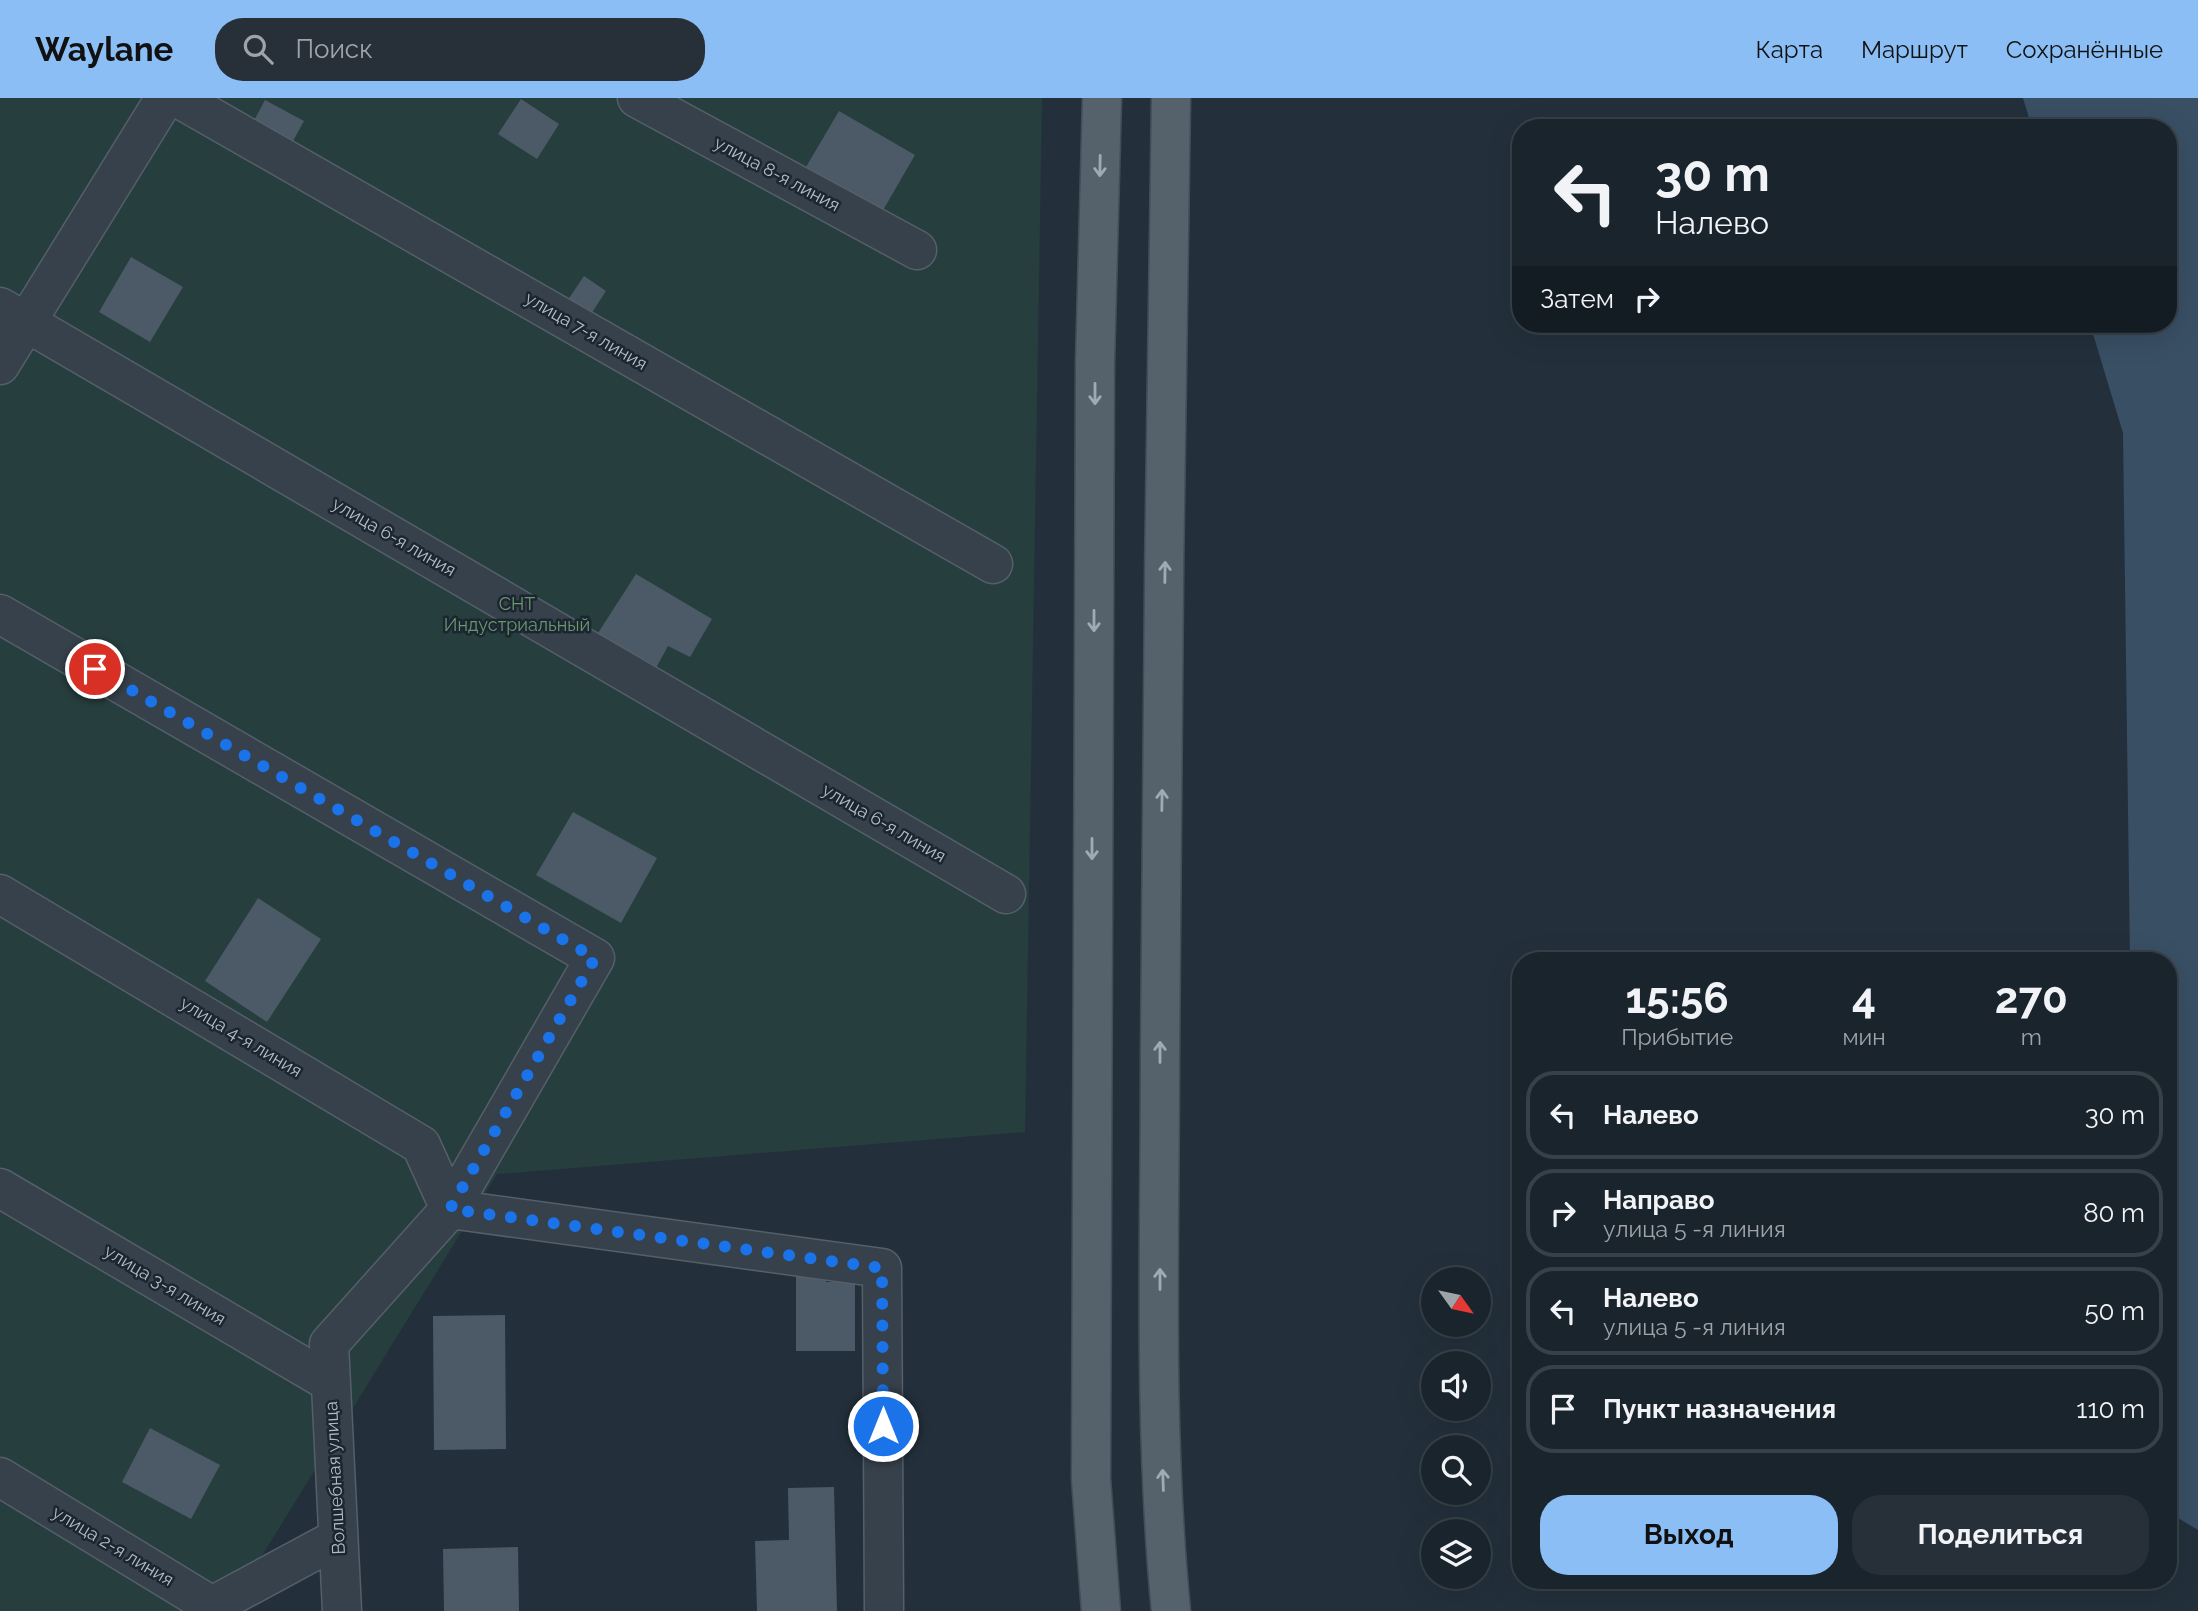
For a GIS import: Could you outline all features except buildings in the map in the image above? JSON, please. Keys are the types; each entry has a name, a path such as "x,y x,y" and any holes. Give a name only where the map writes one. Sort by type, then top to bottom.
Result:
{"main road":[{"path":"1101,1611 1091,1479 1095,363 1102,98"},
{"path":"1171,98 1161,937 1160,1348 1165,1548 1171,1611"}],"street":[{"path":"0,365 13,314 165,98"},
{"name":"улица 7-я линия","path":"178,98 993,564"},
{"name":"улица 8-я линия","path":"637,98 917,250"},
{"name":"улица 6-я линия","path":"13,314 1006,894"},
{"path":"0,614 595,958 450,1209 882,1268 884,1611"},
{"name":"улица 4-я линия","path":"0,894 421,1145 450,1209"},
{"name":"улица 3-я линия","path":"0,1188 331,1382"},
{"name":"Волшебная улица","path":"342,1611 329,1344 450,1209"},
{"name":"улица 2-я линия","path":"0,1477 212,1606 338,1538"}],"green space":[{"name":"СНТ Индустриальный","path":"0,98 1042,98 1025,1132 497,1174 228,1611 0,1611"}],"water":[{"path":"2023,98 2198,98 2198,1530 2178,1518 2177,1511 2177,952 2130,952 2123,433 2093,333 2177,333 2177,119 2029,119"}],"route":[{"path":"95,669 595,958 450,1209 882,1268 883,1426"}]}
